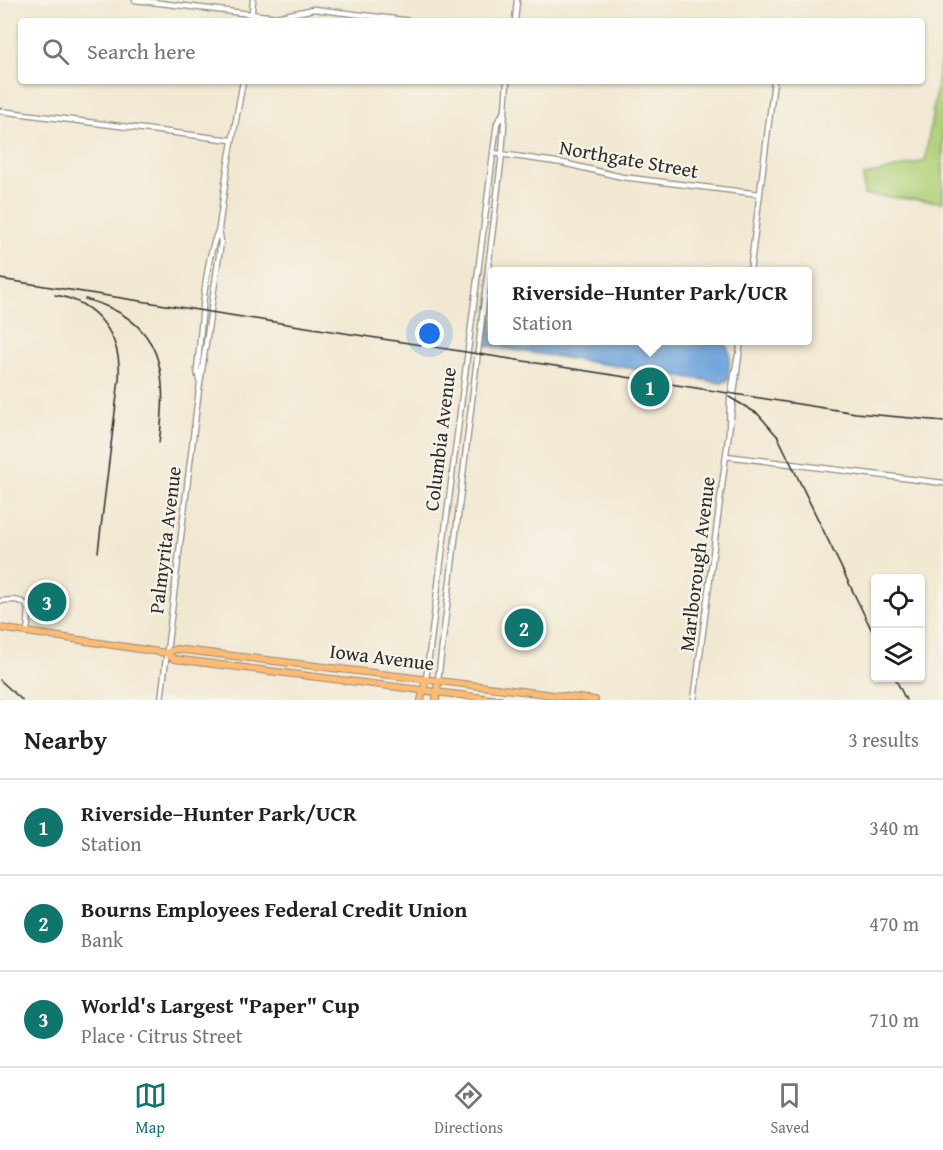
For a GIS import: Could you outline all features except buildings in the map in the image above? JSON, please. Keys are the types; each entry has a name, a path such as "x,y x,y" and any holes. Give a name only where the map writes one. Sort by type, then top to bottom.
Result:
{"main road":[{"name":"Iowa Avenue","path":"0,627 166,653 174,659 423,691 436,696 500,700"},
{"name":"Iowa Avenue","path":"166,653 176,649 595,700"},
{"name":"Columbia Avenue","path":"421,700 426,679"},
{"name":"Columbia Avenue","path":"436,696 438,680"}],"street":[{"path":"135,0 276,17 314,9 387,18"},
{"path":"251,18 253,0"},
{"path":"514,18 517,0"},
{"name":"Palmyrita Avenue","path":"160,700 220,242 219,228 231,140 242,84"},
{"name":"Columbia Avenue","path":"438,680 506,124 504,112 507,84"},
{"path":"751,267 774,84"},
{"path":"0,111 231,140"},
{"name":"Columbia Avenue","path":"426,679 497,123 504,112"},
{"name":"Northgate Street","path":"493,153 568,164 612,176 760,194"},
{"path":"483,231 492,232"},
{"name":"Marlborough Avenue","path":"694,700 729,431 734,408 740,345"},
{"path":"457,430 467,431"},
{"path":"726,456 943,483"},
{"path":"443,541 453,543"},
{"path":"440,566 451,568"},
{"path":"0,601 17,599 26,603 29,612 27,631"}],"green space":[{"path":"943,47 943,202 864,195 863,176 925,161"}],"water":[{"path":"488,317 488,345 726,345 730,354 728,380 722,383 484,345"}],"railway":[{"path":"0,279 856,413 943,421"},
{"path":"55,295 84,305 95,314 111,336 119,364 98,552"},
{"path":"85,299 112,308 132,321 146,336 155,353 161,373 162,394 159,443"},
{"path":"729,397 758,414 778,437 871,629"},
{"path":"0,680 22,700"},
{"path":"897,682 906,700"}],"place":[{"name":"Riverside–Hunter Park/UCR","path":"650,387"},
{"name":"World's Largest \"Paper\" Cup","path":"47,602"},
{"name":"Bourns Employees Federal Credit Union","path":"524,628"}]}
